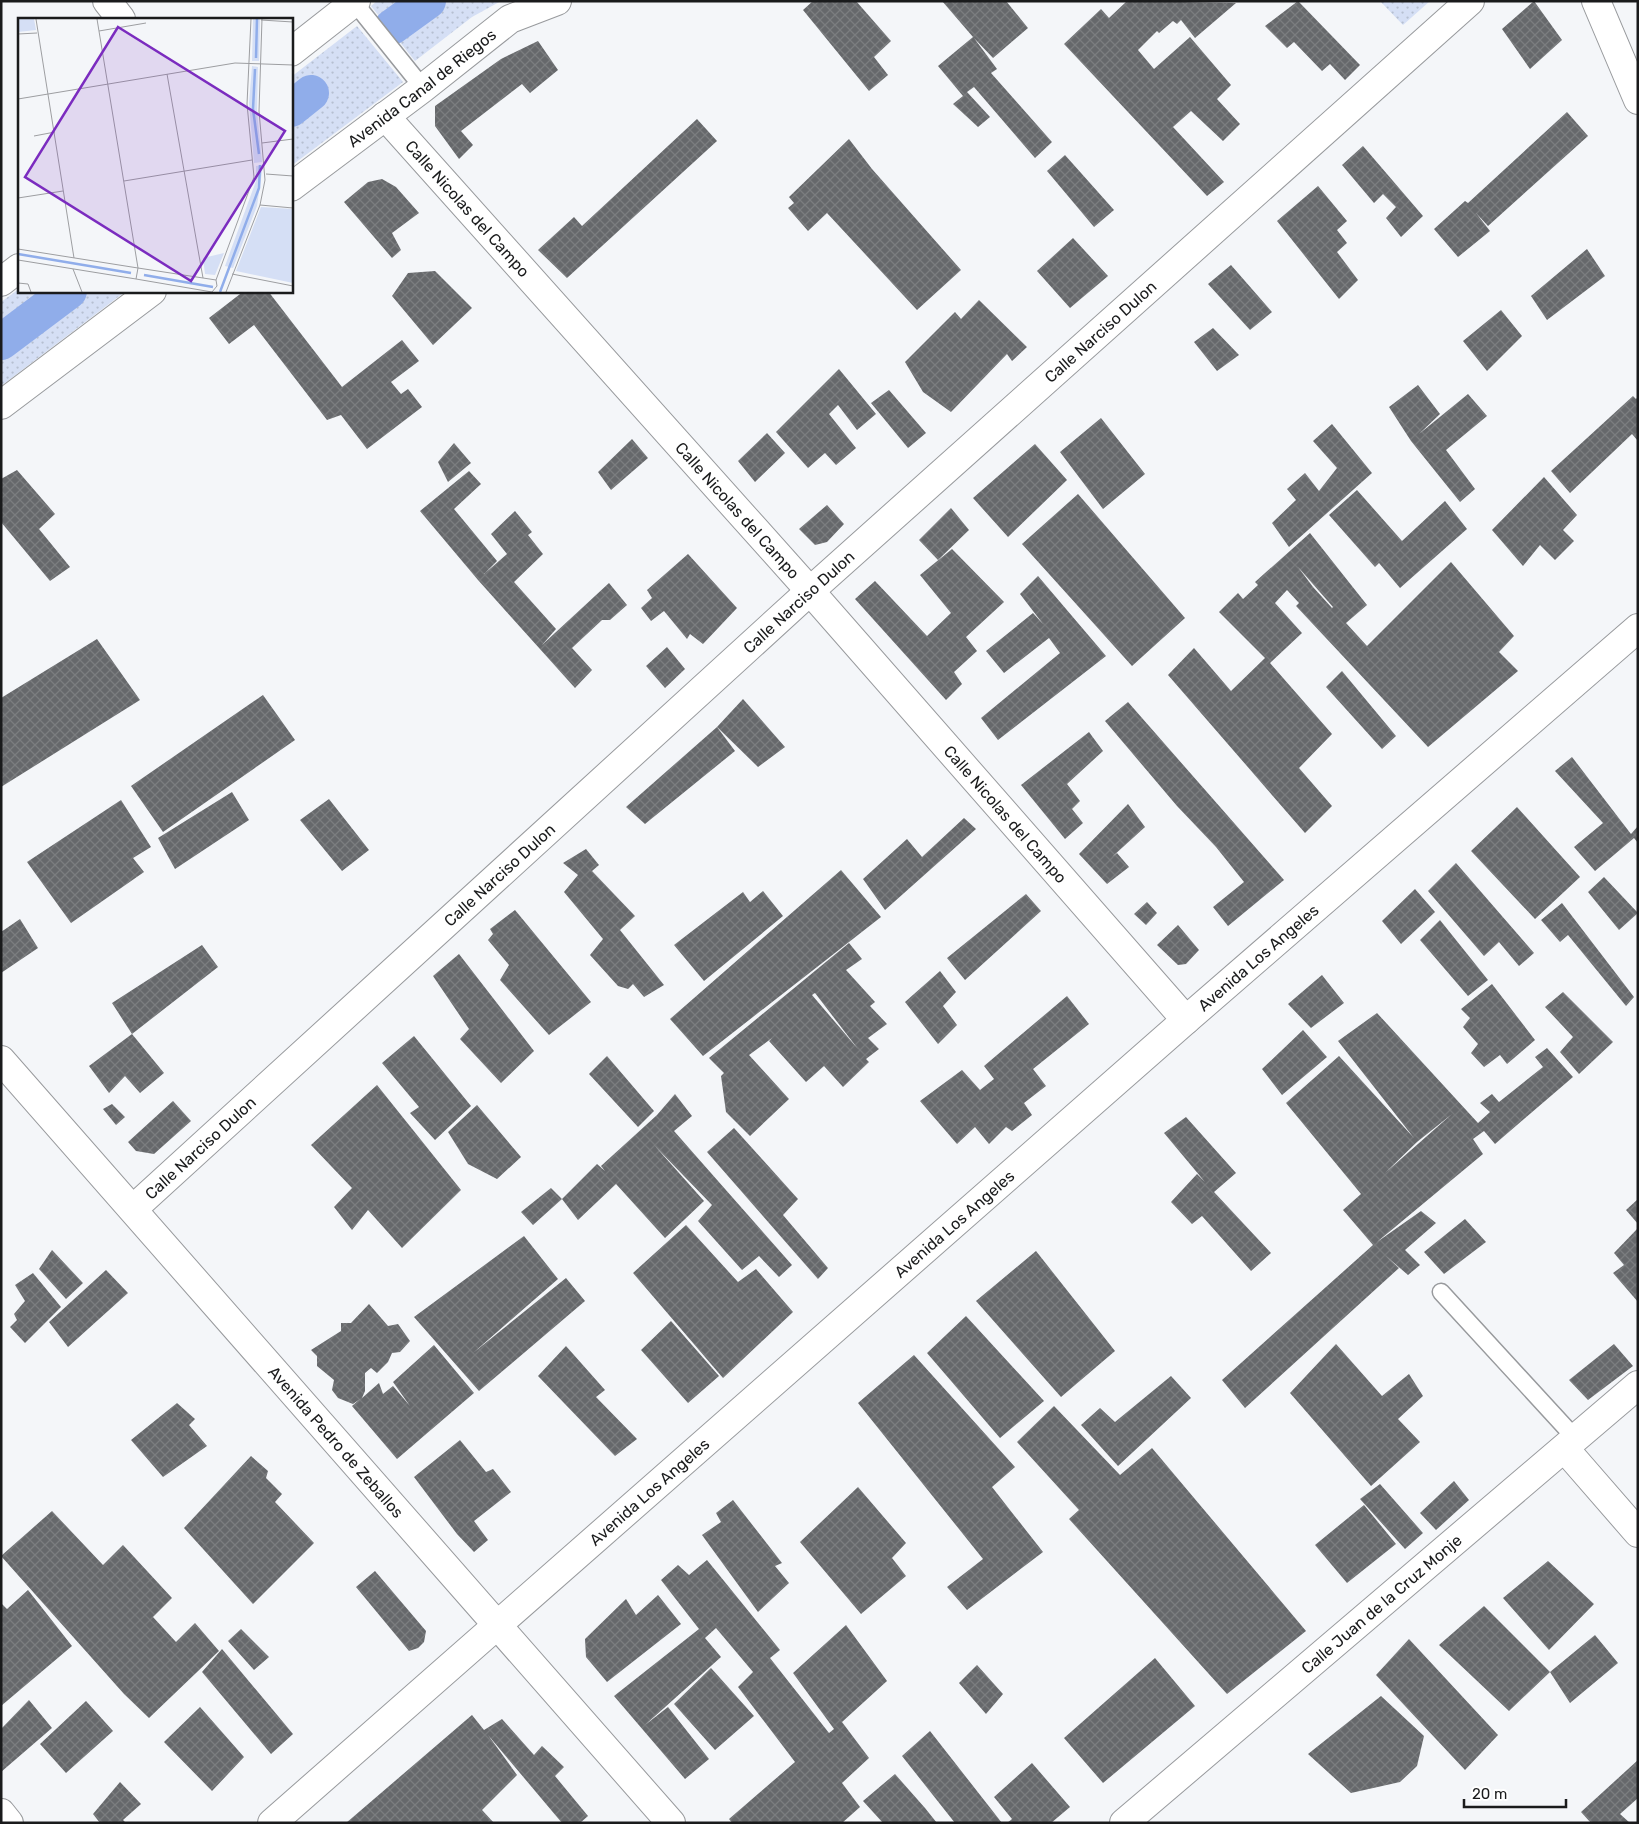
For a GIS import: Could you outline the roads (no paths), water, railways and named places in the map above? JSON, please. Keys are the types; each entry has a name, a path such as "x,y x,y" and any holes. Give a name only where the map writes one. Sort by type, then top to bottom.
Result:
{"street":[{"path":"107,1 120,18"},
{"name":"Avenida Canal de Riegos","path":"292,186 423,88 510,19 557,1"},
{"name":"Calle Narciso Dulon","path":"132,1209 810,591 1470,1"},
{"path":"1596,1 1638,100"},
{"path":"292,51 355,2"},
{"name":"Calle Nicolas del Campo","path":"386,116 810,591 1186,1020"},
{"path":"1,282 18,269"},
{"path":"1,405 151,292"},
{"name":"Avenida Los Angeles","path":"272,1823 496,1624 1186,1020 1638,628"},
{"name":"Avenida Pedro de Zeballos","path":"1,1060 671,1823"},
{"name":"Calle Juan de la Cruz Monje","path":"1137,1819 1638,1385"},
{"path":"1570,1444 1638,1533"},
{"path":"1,1814 10,1823"}],"lane":[{"path":"355,2 423,88"},
{"path":"1441,1292 1570,1444"}],"waterway":[{"path":"392,27 428,1"},
{"path":"292,108 311,93"},
{"path":"1,342 68,292"}]}
